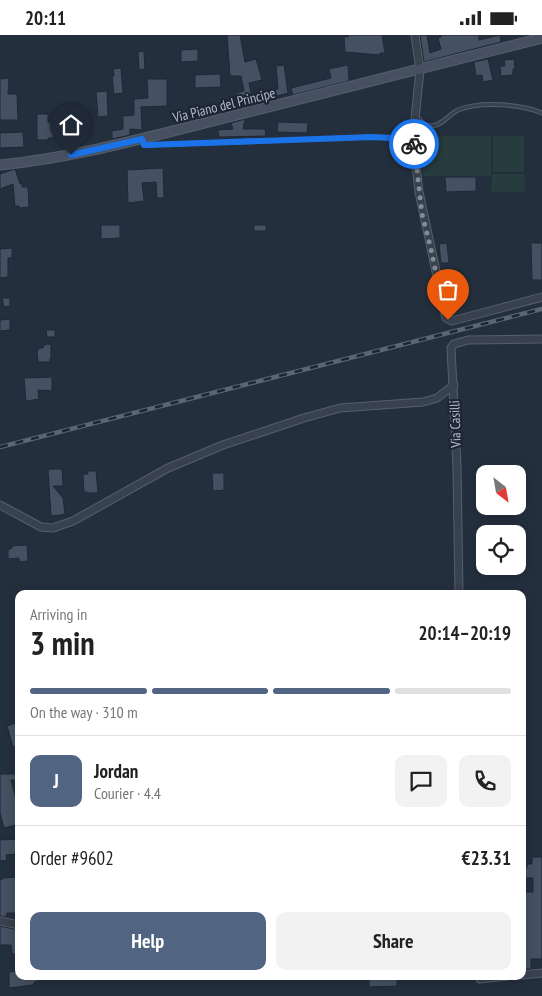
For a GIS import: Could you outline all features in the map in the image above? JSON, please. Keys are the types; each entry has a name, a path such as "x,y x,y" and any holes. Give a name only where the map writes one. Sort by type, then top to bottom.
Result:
{"street":[{"path":"415,35 420,70 413,139 422,214 446,318 452,321 542,297"},
{"name":"Via Piano del Principe","path":"0,165 33,162 142,139 542,38"},
{"name":"Via Casilli","path":"459,590 457,467 452,348 454,344 468,341 542,339"},
{"path":"0,505 41,527 53,528 73,521 168,468 223,445 340,408 423,402 437,398 454,385"},
{"path":"0,921 15,924"},
{"path":"526,975 542,973"}],"lane":[{"path":"416,116 425,125 430,126 438,125 456,111 478,106 513,105 542,113"},
{"path":"142,139 144,145 147,145 372,137 413,139"}],"green space":[{"path":"423,136 491,136 491,176 423,176"},
{"path":"493,136 524,136 524,172 493,172"},
{"path":"492,174 525,174 525,192 491,192"}],"building":[{"path":"227,35 240,35 245,62 256,59 262,80 249,83 253,102 238,107 236,93 244,91 241,76 230,76"},
{"path":"349,35 382,35 385,53 380,53 380,55 345,52 344,37"},
{"path":"420,35 427,35 430,53 441,49 438,38 441,35 479,35 479,40 500,35 501,42 424,62"},
{"path":"198,49 198,61 181,62 181,50"},
{"path":"144,51 145,69 139,70 138,52"},
{"path":"488,59 493,80 483,82 482,75 476,76 474,62"},
{"path":"514,59 515,69 513,69 513,75 501,76 500,66 505,66 504,60"},
{"path":"284,65 288,93 266,99 265,92 278,89 276,66"},
{"path":"348,65 349,81 293,95 291,88 331,78 329,69"},
{"path":"121,68 123,93 114,94 113,69"},
{"path":"220,74 221,87 195,88 195,75"},
{"path":"9,78 8,94 17,94 18,120 0,120 0,79"},
{"path":"147,79 167,79 167,106 141,107 142,130 130,129 130,135 112,139 112,131 123,129 123,116 134,115 134,99 148,98"},
{"path":"107,91 108,116 98,117 96,92"},
{"path":"37,114 48,114 48,122 53,122 54,138 37,140"},
{"path":"245,119 243,129 265,129 266,136 219,137 218,130 233,129 231,123"},
{"path":"278,122 308,123 307,133 277,132"},
{"path":"23,132 24,147 0,148 0,133"},
{"path":"163,168 164,198 157,198 156,182 142,183 144,201 128,203 127,170"},
{"path":"15,169 22,187 28,187 29,207 19,208 19,206 15,206 13,184 0,189 0,174"},
{"path":"445,177 476,177 476,191 446,192"},
{"path":"101,225 120,225 120,238 101,239"},
{"path":"254,225 266,225 266,231 254,231"},
{"path":"447,243 449,263 441,263 439,244"},
{"path":"531,243 542,243 542,280 532,280"},
{"path":"12,248 12,258 8,258 8,277 0,278 0,249"},
{"path":"2,298 10,298 10,306 4,307"},
{"path":"10,319 10,330 0,331 0,320"},
{"path":"46,330 55,330 55,337 47,337"},
{"path":"51,344 50,362 38,362 37,351 43,348 44,345"},
{"path":"52,377 52,391 38,390 39,399 26,401 24,378"},
{"path":"48,470 62,470 63,486 53,486 63,498 65,514 51,516"},
{"path":"87,471 96,471 98,493 84,492 83,474 88,474"},
{"path":"212,473 224,473 224,490 213,491"},
{"path":"27,545 28,561 19,562 19,558 8,559 8,550 12,546"},
{"path":"15,723 15,746 13,747 7,726"},
{"path":"0,774 15,774 15,780 11,780 15,795 15,825 4,828 0,813"},
{"path":"15,839 15,854 6,855 7,860 0,861 0,840"},
{"path":"532,857 542,857 542,959 531,959 531,969 526,969 526,892 533,892 533,878 526,878 526,868 527,864 532,864"},
{"path":"15,877 15,913 7,913 6,917 0,916 0,880"},
{"path":"0,926 15,929 15,954 12,954 11,945 0,945"},
{"path":"15,971 15,980 40,980 32,985 9,988 9,972"},
{"path":"369,980 397,980 397,986 369,987"}],"railway":[{"path":"0,447 542,309"}],"way so far":[{"path":"414,144 422,214 444,313 448,320"}],"route":[{"path":"71,155 142,139 144,145 147,145 372,137 413,139 414,144"}]}
